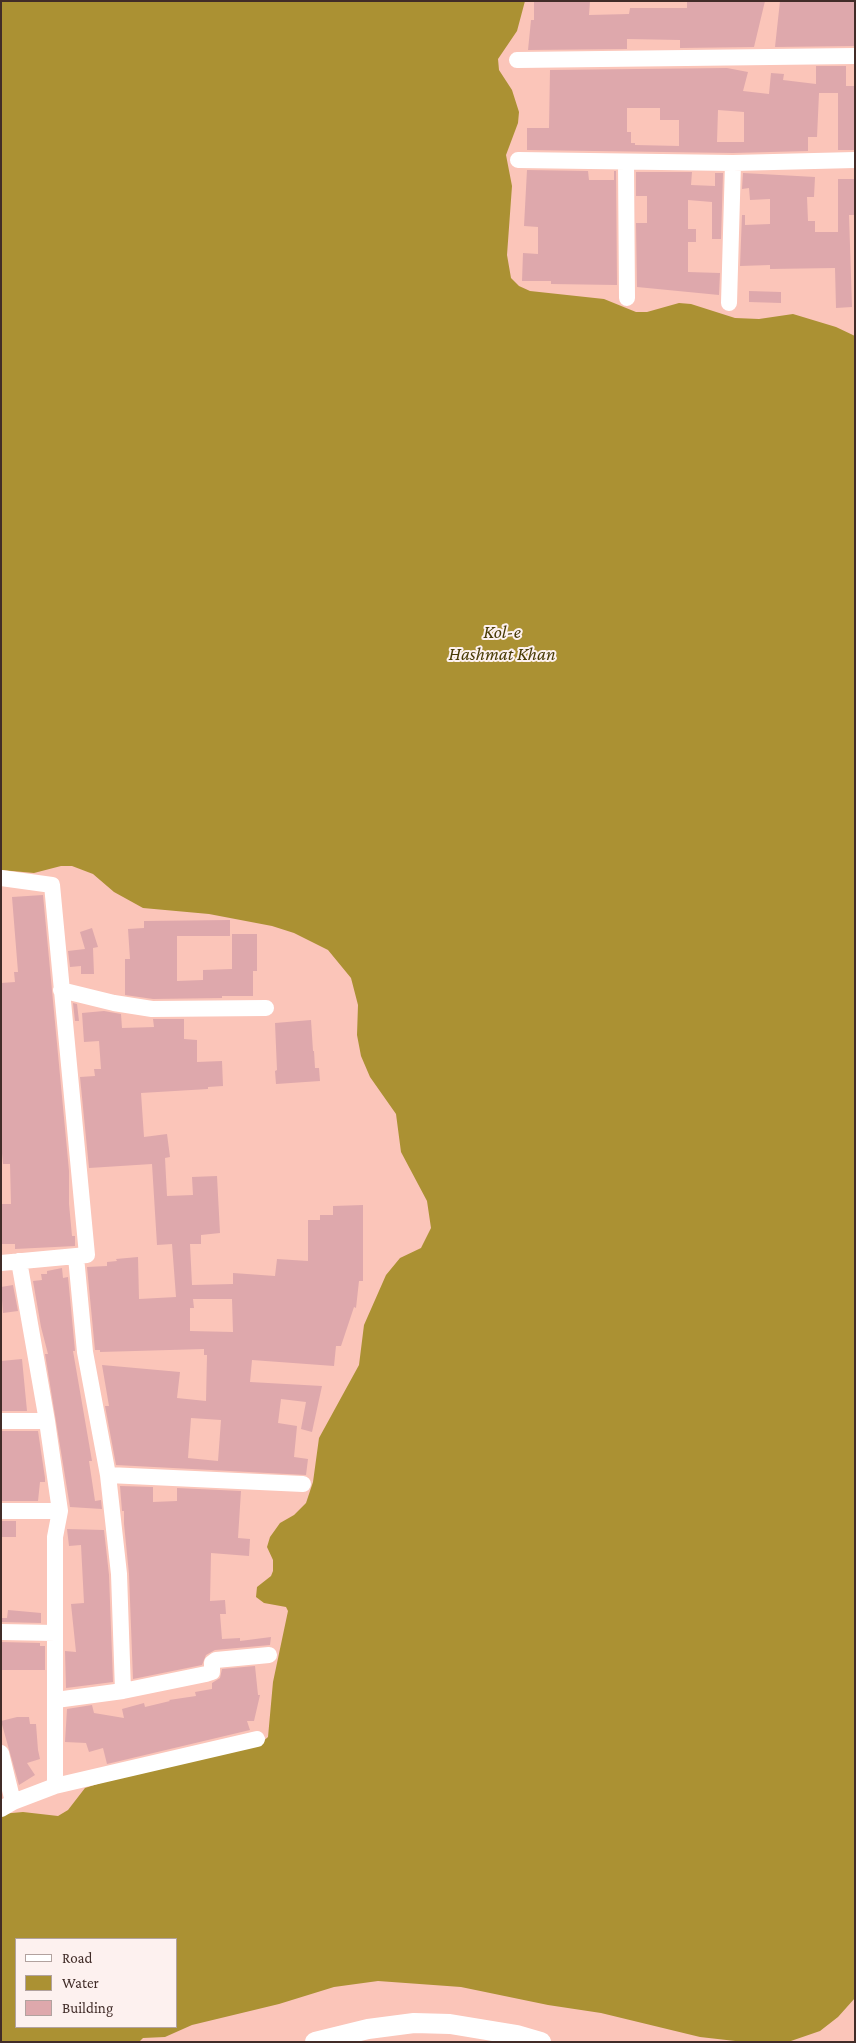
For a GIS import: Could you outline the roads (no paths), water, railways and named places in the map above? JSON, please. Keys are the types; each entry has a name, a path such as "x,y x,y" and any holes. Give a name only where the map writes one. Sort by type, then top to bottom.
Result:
{"street":[{"path":"517,60 855,56"},
{"path":"518,160 733,163 855,160"},
{"path":"626,162 628,298"},
{"path":"729,303 733,163"},
{"path":"1,878 52,885 87,1255 1,1264"},
{"path":"61,990 114,1003 152,1009 266,1008"},
{"path":"76,1257 86,1352 108,1476 119,1574 123,1691"},
{"path":"19,1261 47,1421 60,1511 55,1537 55,1786"},
{"path":"1,1421 47,1421"},
{"path":"108,1476 303,1484"},
{"path":"1,1511 60,1511"},
{"path":"1,1632 55,1633"},
{"path":"56,1700 123,1691 206,1674 212,1672 212,1663 216,1660 269,1654"},
{"path":"1,1753 7,1805 55,1786 257,1740"},
{"path":"314,2042 368,2029 414,2023 450,2024 516,2035 541,2042"}],"water":[{"name":"Kol-e Hashmat Khan","path":"1,1 525,1 517,31 498,59 499,70 512,90 519,112 518,123 506,155 512,186 507,255 511,278 519,286 530,291 604,299 636,312 647,312 679,303 691,304 735,318 759,319 793,314 836,327 855,336 855,1998 838,2017 820,2031 788,2042 744,2042 700,2037 601,2013 548,2005 461,1987 378,1981 334,1987 279,2004 192,2025 165,2037 143,2038 139,2042 1,2042 1,1814 23,1812 58,1816 68,1810 85,1788 113,1779 260,1744 268,1737 273,1682 288,1611 286,1607 264,1603 256,1597 257,1587 271,1576 273,1571 273,1560 267,1547 270,1537 280,1523 294,1515 306,1503 313,1482 319,1438 359,1365 364,1325 386,1275 400,1258 421,1248 431,1228 427,1201 401,1152 396,1114 370,1077 361,1056 357,1035 358,1005 351,978 328,950 294,933 272,926 209,914 143,908 114,892 93,874 72,866 61,866 34,873 1,870"}]}
